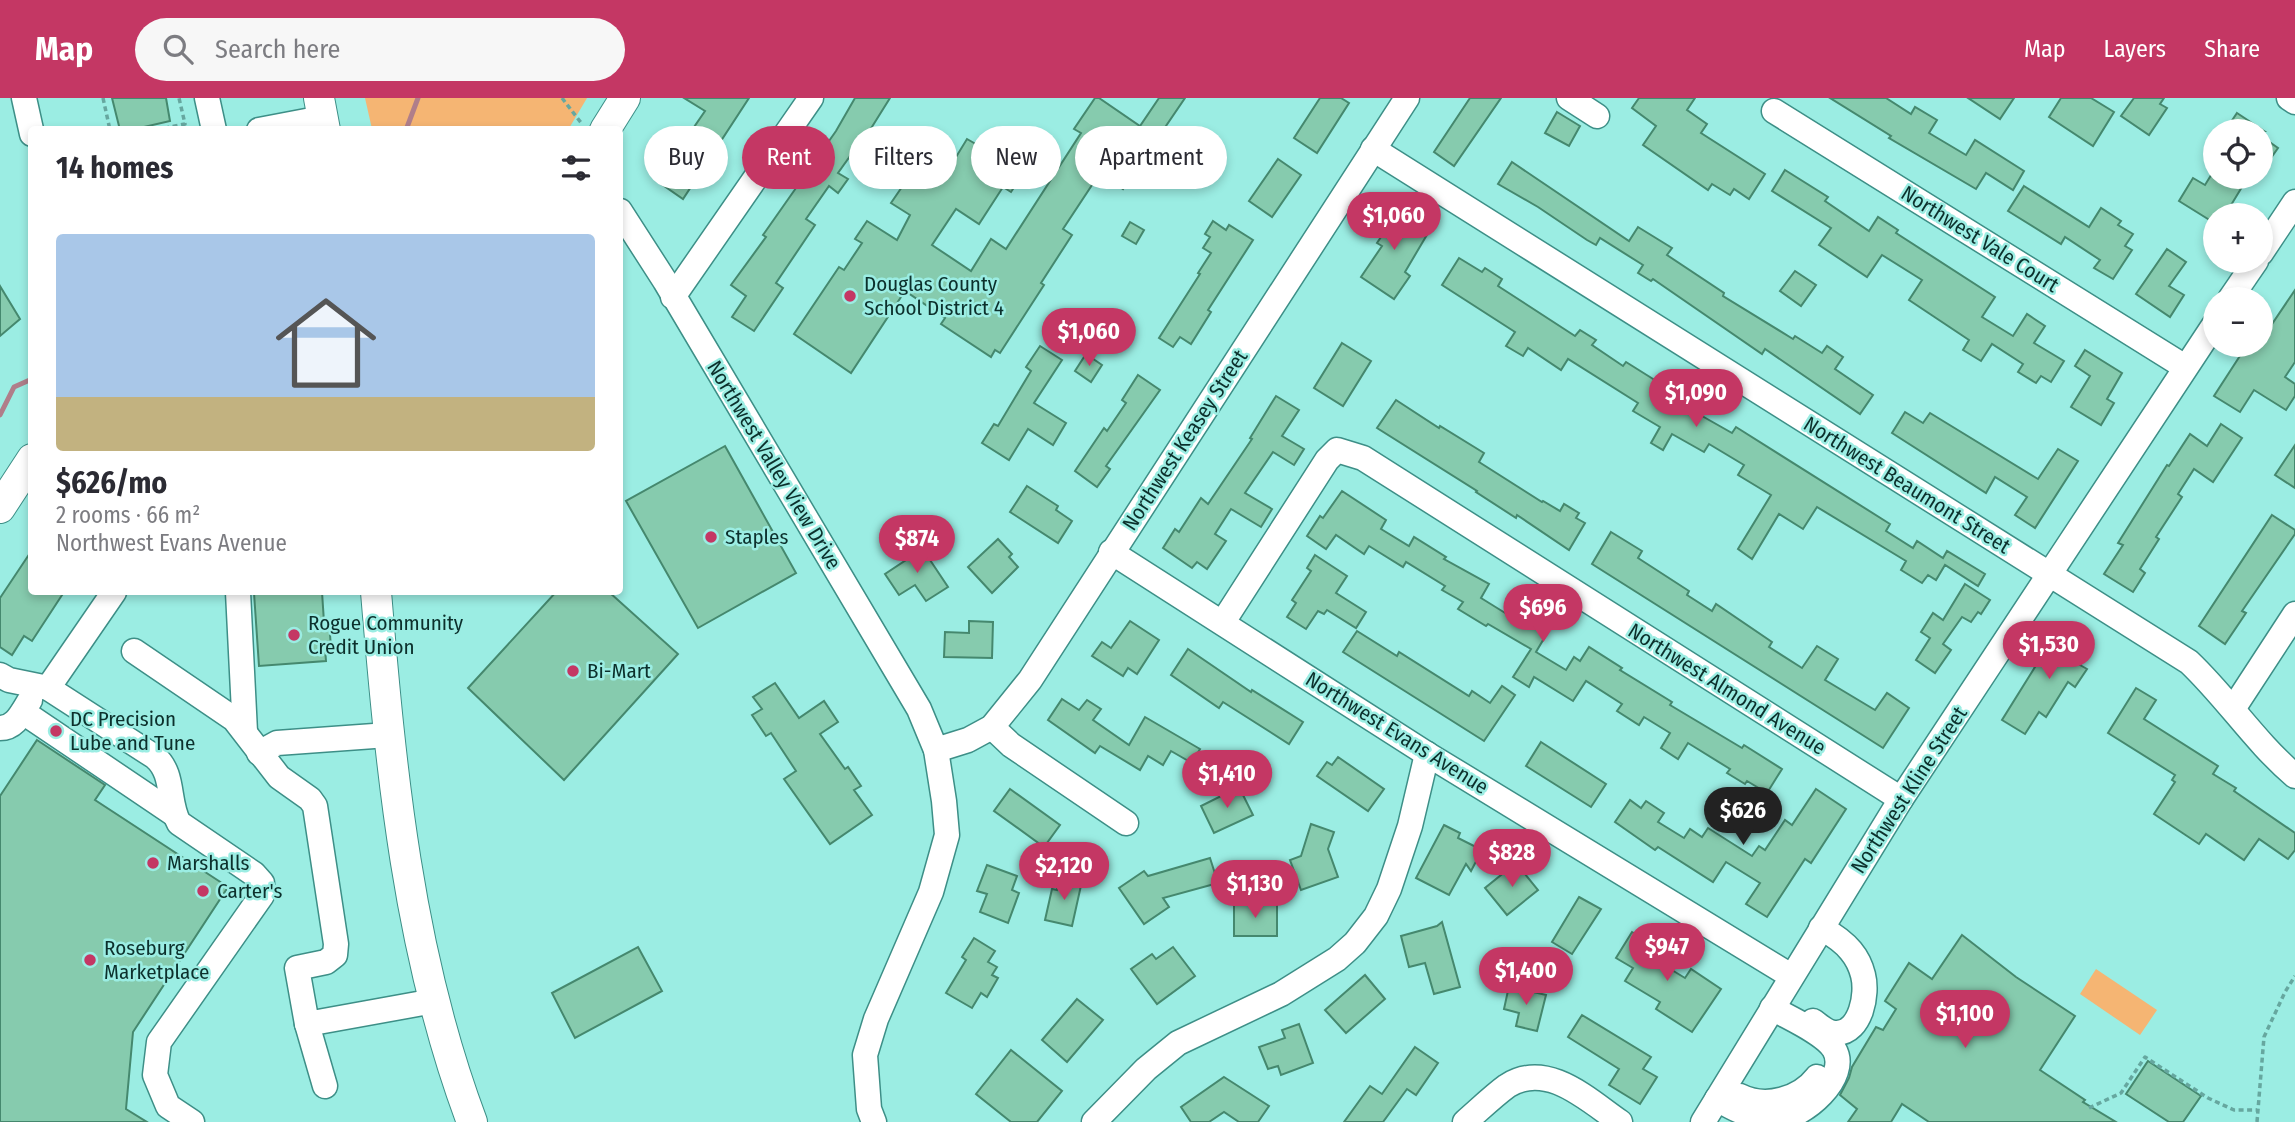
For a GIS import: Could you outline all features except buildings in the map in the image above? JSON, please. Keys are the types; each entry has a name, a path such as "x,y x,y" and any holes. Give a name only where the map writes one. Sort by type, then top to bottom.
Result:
{"main road":[{"path":"608,126 625,98"},
{"path":"0,508 28,465"},
{"path":"376,595 388,735 416,927 434,1001 459,1088 472,1122"}],"street":[{"path":"24,98 30,126"},
{"path":"207,98 213,126"},
{"path":"673,297 811,98"},
{"name":"Northwest Keasey Street","path":"936,750 968,740 992,727 1030,680 1407,98"},
{"path":"1569,98 1597,116"},
{"path":"2289,98 2295,102"},
{"name":"Northwest Vale Court","path":"1774,111 2185,367"},
{"path":"276,126 322,115"},
{"name":"Northwest Beaumont Street","path":"1373,149 2189,662 2257,740 2295,776"},
{"path":"2273,235 2295,202"},
{"name":"Northwest Valley View Drive","path":"623,216 919,709 936,750 947,835 931,892 876,1019 865,1055 869,1109 874,1122"},
{"name":"Northwest Kline Street","path":"1703,1122 1901,799 2203,341"},
{"name":"Northwest Almond Avenue","path":"1223,622 1320,469 1337,450 1363,458 1901,799"},
{"name":"Northwest Evans Avenue","path":"1111,552 1427,754 1791,976"},
{"path":"0,728 14,725 112,595"},
{"path":"238,595 245,732"},
{"path":"2232,709 2295,614"},
{"path":"134,651 212,702 233,719 279,777 310,799 314,806 322,844 336,944 335,955 326,962 297,968 307,1024 325,1086"},
{"path":"0,675 9,680 43,687 163,764 167,772 174,814 179,822 254,874 262,883 262,895 159,1042 155,1076 169,1106 192,1122"},
{"path":"23,712 174,814"},
{"path":"992,727 1012,745 1126,823"},
{"path":"259,753 276,743 388,735"},
{"path":"1094,1122 1146,1069 1178,1043 1280,994 1337,959 1355,943 1376,916 1389,889 1410,826 1427,754"},
{"path":"1772,1008 1834,1034 1841,1033 1854,1023 1863,1005 1863,973 1852,951 1824,923"},
{"path":"1824,923 1856,938 1877,974 1878,988 1871,1017 1859,1038 1842,1044 1827,1042"},
{"path":"307,1024 434,1001"},
{"path":"1721,1093 1748,1115 1779,1119 1791,1116 1811,1104 1823,1093 1837,1071 1836,1052 1827,1042 1772,1008"},
{"path":"1721,1093 1768,1102 1803,1091 1819,1074 1823,1058 1813,1044 1772,1008"},
{"path":"1465,1122 1510,1085 1527,1077 1558,1080 1620,1122"}],"path":[{"path":"103,98 109,126"},
{"path":"175,126 185,124 179,98"},
{"path":"562,98 583,126"},
{"path":"2257,1122 2264,1037 2295,976"},
{"path":"2089,1108 2121,1093 2145,1057 2208,1098 2234,1111 2257,1110"}],"shaded area":[{"path":"365,98 587,98 570,126 371,126"},
{"path":"2096,969 2157,1010 2140,1035 2080,994"}],"waterway":[{"path":"408,126 418,98"},
{"path":"0,415 14,387 28,381"}],"place":[{"name":"Douglas County School District 4","path":"850,296"},
{"name":"Staples","path":"711,537"},
{"name":"Rogue Community Credit Union","path":"294,635"},
{"name":"Bi-Mart","path":"573,671"},
{"name":"DC Precision Lube and Tune","path":"56,731"},
{"name":"Marshalls","path":"153,863"},
{"name":"Carter's","path":"203,891"},
{"name":"Roseburg Marketplace","path":"90,960"}]}
